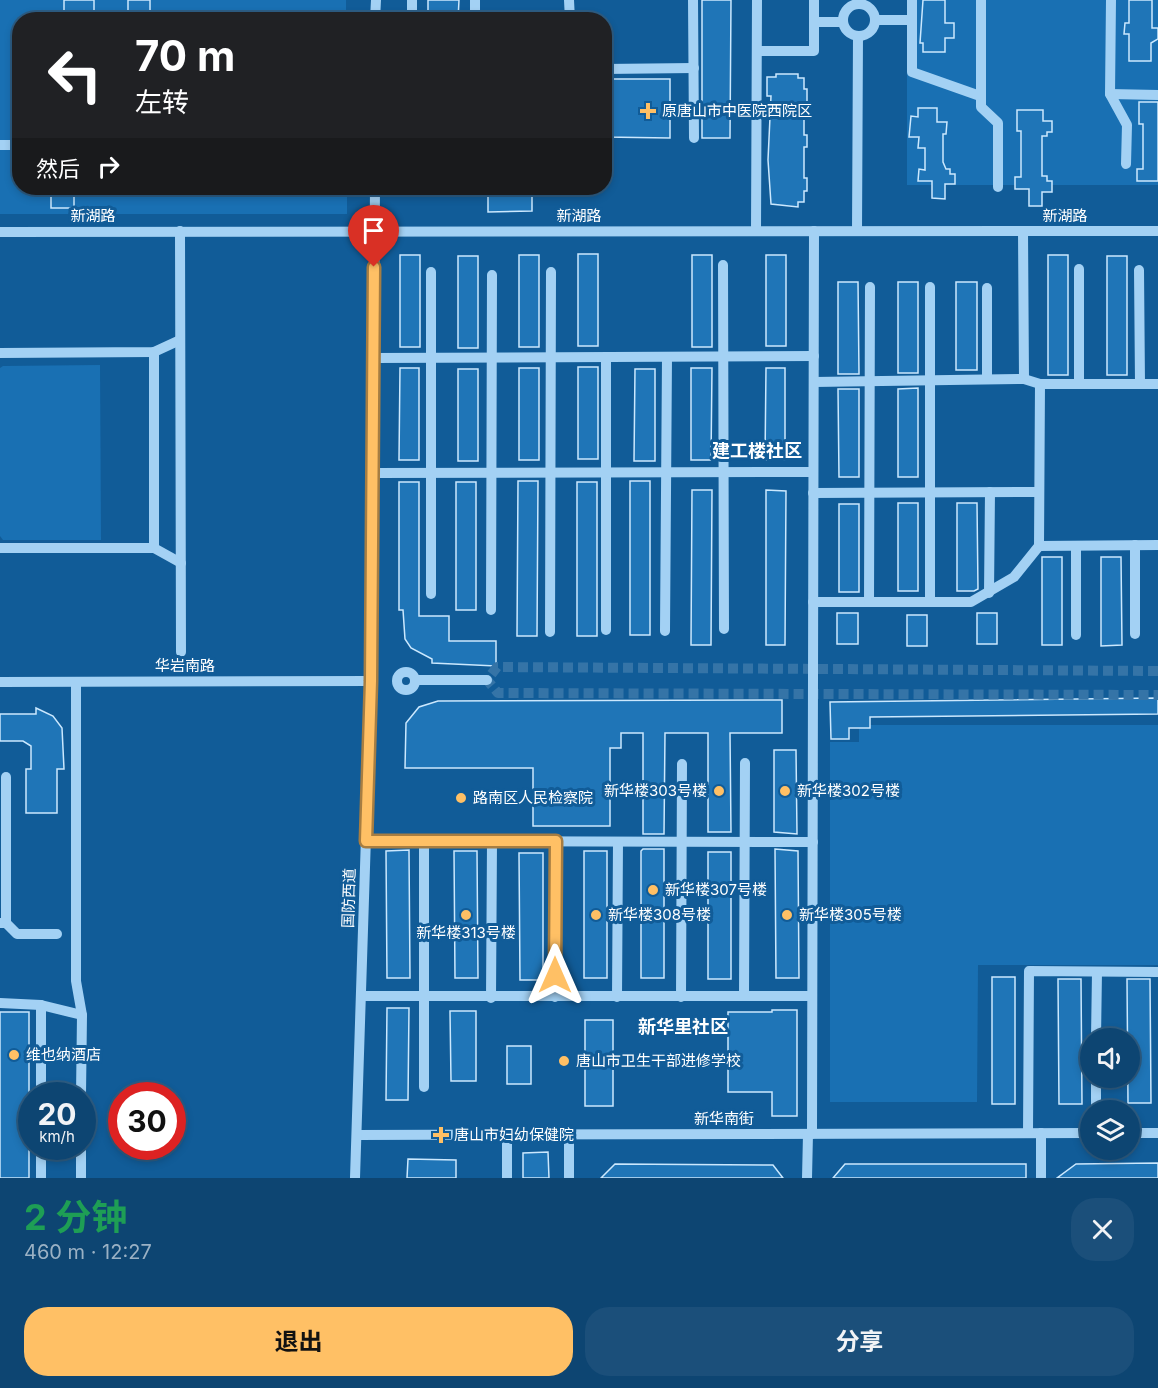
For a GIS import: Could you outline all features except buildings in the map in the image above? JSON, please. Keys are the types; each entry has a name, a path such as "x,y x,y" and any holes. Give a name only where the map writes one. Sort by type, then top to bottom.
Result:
{"street":[{"path":"693,0 694,138"},
{"path":"756,231 757,0"},
{"path":"757,51 814,51 814,0"},
{"path":"912,0 912,72 980,96"},
{"path":"981,0 980,96 981,107 998,123 998,187"},
{"path":"1111,0 1110,94 1127,125 1126,164"},
{"path":"859,2 873,10 876,20 868,33 858,36 848,32 843,22 849,7 859,2"},
{"path":"876,20 912,20"},
{"path":"814,22 843,22"},
{"path":"857,231 858,36"},
{"path":"612,69 694,68"},
{"path":"1110,94 1158,95"},
{"name":"国防西道","path":"355,1178 371,681 375,195"},
{"path":"180,231 181,652"},
{"path":"807,1178 813,996 814,231"},
{"path":"1023,231 1024,379"},
{"name":"新湖路","path":"0,232 1158,231"},
{"path":"723,265 724,629"},
{"path":"1079,269 1079,384"},
{"path":"1139,270 1140,384"},
{"path":"550,632 551,272"},
{"path":"431,273 431,594"},
{"path":"491,610 492,275"},
{"path":"869,603 870,287"},
{"path":"930,287 930,602"},
{"path":"987,288 987,379"},
{"path":"0,353 154,352 180,340"},
{"path":"154,352 154,548"},
{"path":"374,358 814,356"},
{"path":"606,357 606,630"},
{"path":"665,630 667,357"},
{"path":"814,382 1024,379 1040,384 1158,384"},
{"path":"813,603 971,602 1014,577 1039,546 1040,384"},
{"path":"373,473 813,472"},
{"path":"989,592 990,492"},
{"path":"813,493 1040,492"},
{"path":"1135,545 1135,634"},
{"path":"1039,546 1158,546"},
{"path":"1076,546 1076,635"},
{"path":"0,548 154,548 181,563"},
{"path":"385,682 397,681 399,687 406,690 412,688 415,680 486,680"},
{"name":"华岩南路","path":"0,682 371,681"},
{"path":"76,682 76,981 82,1015 81,1082"},
{"path":"744,996 745,763"},
{"path":"681,996 682,764"},
{"path":"6,777 3,923 17,934 57,934"},
{"path":"366,841 813,842"},
{"path":"424,841 424,1087"},
{"path":"491,998 492,841"},
{"path":"555,997 556,841"},
{"path":"617,997 618,842"},
{"path":"1028,1133 1029,971 1158,972"},
{"path":"1096,972 1096,1028"},
{"path":"361,996 491,998 813,996"},
{"path":"0,1003 41,1005 82,1015"},
{"path":"41,1005 41,1082"},
{"path":"1041,1133 1041,1178"},
{"name":"新华南街","path":"357,1135 1080,1133"},
{"path":"1140,1133 1158,1133"},
{"path":"507,1134 507,1178"},
{"path":"569,1134 569,1178"},
{"path":"41,1160 41,1178"},
{"path":"81,1160 81,1178"}],"shaded area":[{"path":"0,0 346,0 346,12 12,12 12,195 347,195 347,214 0,214"},
{"path":"907,0 1158,0 1158,185 907,185"},
{"path":"100,365 101,540 3,540 0,536 0,368 3,366"},
{"path":"859,725 1158,725 1158,965 978,965 977,1102 830,1102 830,742 859,742"}],"tunnel":[{"path":"1158,671 497,667 487,680 498,693 1158,695"}],"place":[{"name":"原唐山市中医院西院区","path":"648,111"},
{"name":"新华楼303号楼","path":"719,791"},
{"name":"新华楼302号楼","path":"785,791"},
{"name":"路南区人民检察院","path":"461,798"},
{"name":"新华楼307号楼","path":"653,890"},
{"name":"新华楼313号楼","path":"466,915"},
{"name":"新华楼308号楼","path":"596,915"},
{"name":"新华楼305号楼","path":"787,915"},
{"name":"维也纳酒店","path":"14,1055"},
{"name":"唐山市卫生干部进修学校","path":"564,1061"},
{"name":"唐山市妇幼保健院","path":"441,1135"}],"district":[{"name":"建工楼社区","path":"757,451"},
{"name":"新华里社区","path":"683,1027"}],"route":[{"path":"374,267 371,681 366,841 556,841 555,975"}]}
